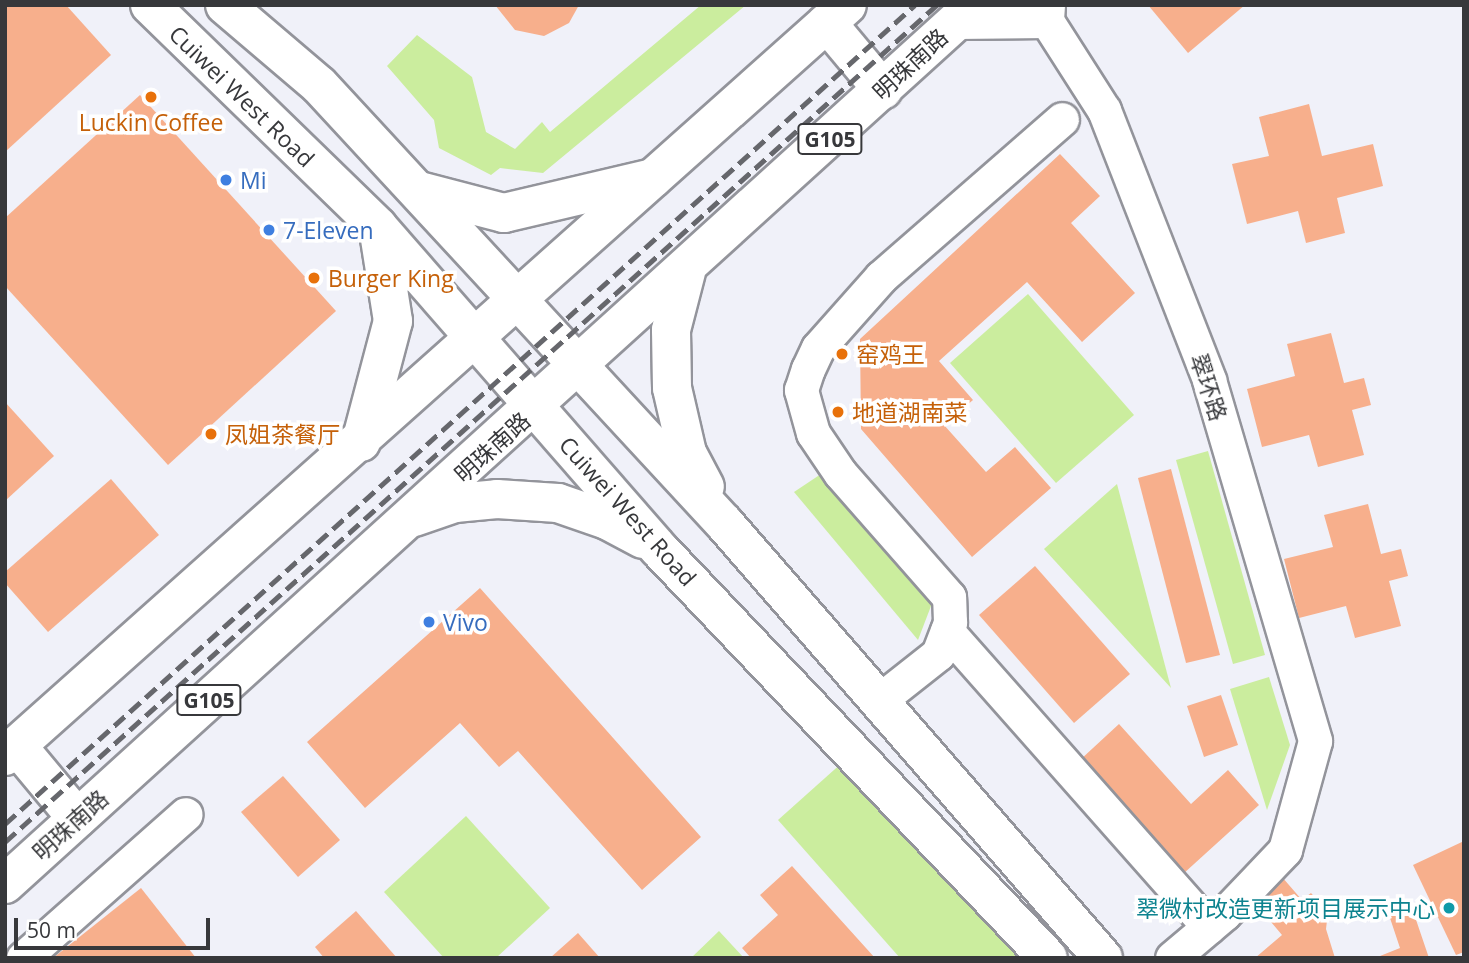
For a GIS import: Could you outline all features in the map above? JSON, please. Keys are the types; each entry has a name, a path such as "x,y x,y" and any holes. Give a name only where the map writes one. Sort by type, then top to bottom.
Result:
{"main road":[{"name":"Cuiwei West Road","path":"150,5 378,228 659,549 1048,958"},
{"path":"225,5 319,85 581,367 881,699 1103,958"},
{"path":"77,818 11,751 361,442 837,14 883,90"},
{"name":"明珠南路","path":"5,884 536,408 965,14"},
{"path":"328,178 368,139"},
{"path":"417,191 504,213 653,178"},
{"path":"361,442 393,321 378,228"},
{"path":"686,272 671,330 673,388 687,453 724,523"},
{"path":"414,517 455,503 498,499 558,503 607,520 659,549"},
{"path":"727,620 771,579"}],"street":[{"path":"965,14 1047,13"},
{"name":"翠环路","path":"1047,13 1104,110 1209,380 1315,741 1285,849 1209,926 1172,958"},
{"path":"881,699 938,654 947,631 949,597 827,455 803,410 802,390 818,348 848,311 1062,119"},
{"path":"947,631 1209,926"},
{"path":"23,958 186,814"}],"green space":[{"path":"701,5 746,5 543,173 500,168 491,175 439,148 434,120 387,66 417,35 472,77 486,132 515,149 542,122 550,132"},
{"path":"1028,294 1134,415 1056,483 950,363"},
{"path":"1208,451 1265,655 1233,664 1176,460"},
{"path":"830,468 936,593 918,640 794,492"},
{"path":"1117,484 1171,688 1044,549"},
{"path":"1269,677 1290,745 1267,810 1230,689"},
{"path":"844,761 1031,958 900,958 778,820"},
{"path":"466,816 550,908 496,958 444,958 384,892"},
{"path":"719,931 744,958 691,958"}],"building":[{"path":"5,5 66,5 111,55 5,152"},
{"path":"495,5 579,5 569,23 544,36 515,30"},
{"path":"1148,5 1245,5 1188,53"},
{"path":"140,95 336,311 168,465 5,286 5,218"},
{"path":"1309,104 1322,156 1373,144 1383,186 1337,198 1345,233 1306,243 1298,211 1247,224 1232,164 1269,156 1259,117"},
{"path":"1060,154 1100,196 1071,223 1135,293 1082,342 1027,282 939,361 973,400 944,425 986,472 1015,447 1051,488 972,557 861,429 860,339"},
{"path":"1331,333 1344,383 1364,378 1371,405 1352,410 1364,455 1318,467 1309,435 1262,447 1247,389 1295,376 1287,344"},
{"path":"5,402 54,456 5,501"},
{"path":"1171,469 1220,655 1186,663 1138,478"},
{"path":"111,479 159,535 48,632 5,583 5,572"},
{"path":"1368,504 1381,554 1401,549 1408,576 1389,581 1401,626 1355,638 1346,606 1299,618 1284,559 1333,547 1324,515"},
{"path":"1035,566 1130,674 1074,723 979,615"},
{"path":"480,588 701,837 642,890 518,751 499,767 460,723 365,808 307,742"},
{"path":"1221,695 1238,745 1204,757 1187,706"},
{"path":"1119,724 1191,804 1228,770 1259,805 1183,874 1080,760"},
{"path":"283,776 340,840 298,877 241,812"},
{"name":"翠微村改造更新项目展示中心","path":"1464,841 1464,952 1456,955 1413,865"},
{"path":"792,866 875,958 751,958 742,948 778,915 760,895"},
{"path":"1282,877 1302,900 1311,893 1328,912 1326,929 1335,958 1255,958 1282,935 1254,902"},
{"path":"141,888 196,958 53,958"},
{"path":"1411,905 1429,958 1375,958 1400,948 1388,912"},
{"path":"356,911 397,958 324,958 315,947"},
{"path":"578,933 600,958 550,958"}],"railway":[{"path":"5,824 915,5"},
{"path":"5,842 937,5"}],"place":[{"name":"Luckin Coffee","path":"151,97"},
{"name":"Mi","path":"226,180"},
{"name":"7-Eleven","path":"269,230"},
{"name":"Burger King","path":"314,278"},
{"name":"窑鸡王","path":"842,354"},
{"name":"地道湖南菜","path":"838,412"},
{"name":"凤姐茶餐厅","path":"211,434"},
{"name":"Vivo","path":"429,622"},
{"name":"翠微村改造更新项目展示中心","path":"1449,908"}]}
